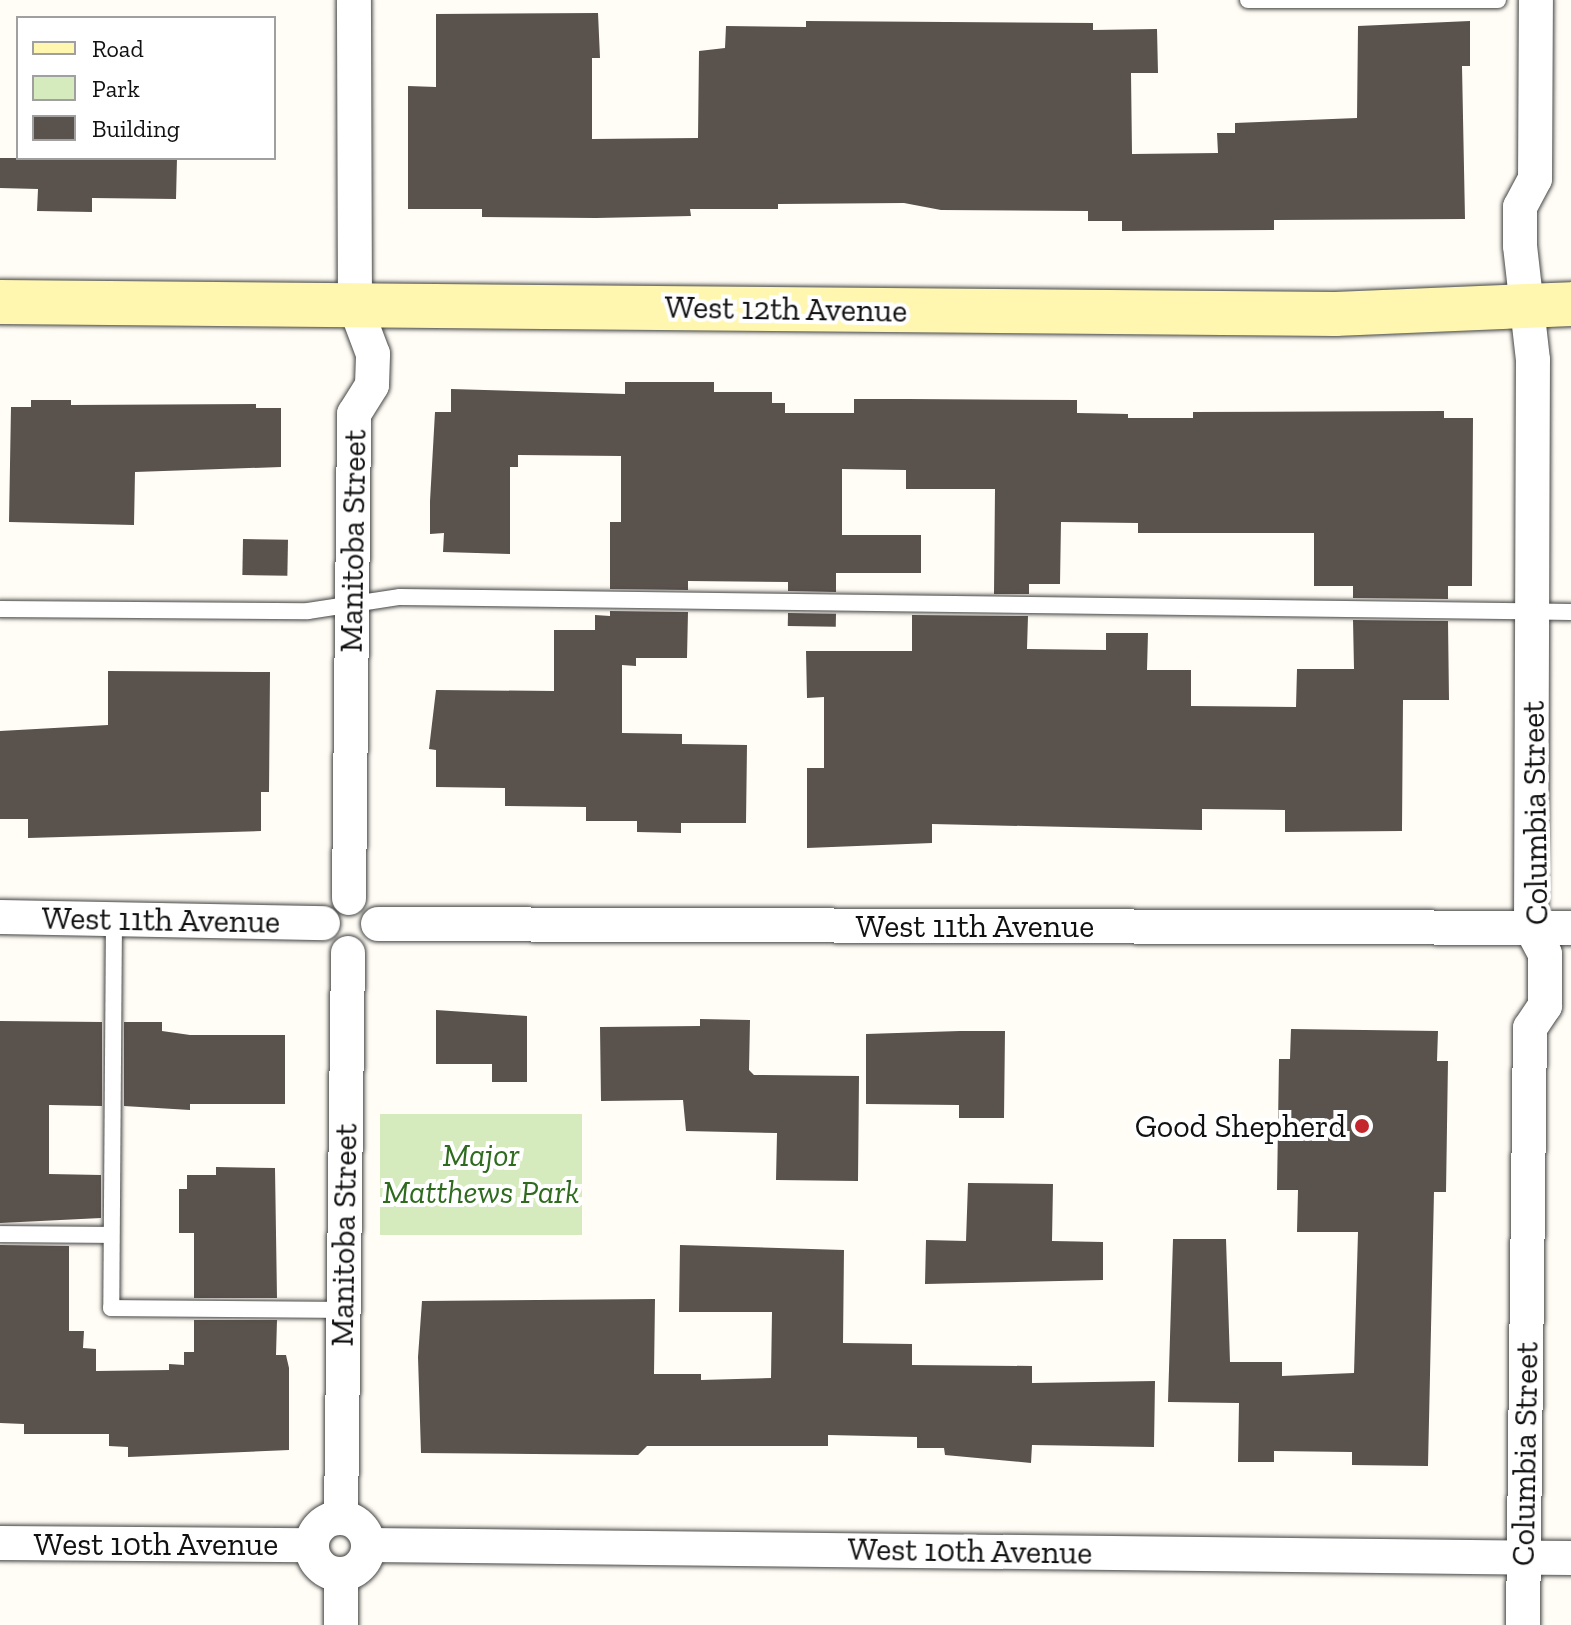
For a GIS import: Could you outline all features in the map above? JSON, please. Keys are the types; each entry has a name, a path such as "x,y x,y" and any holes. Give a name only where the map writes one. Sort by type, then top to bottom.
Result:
{"street":[{"name":"Manitoba Street","path":"349,898 354,414 372,385 373,354 355,306 354,0"},
{"name":"Columbia Street","path":"1523,1625 1530,1028 1545,1006 1545,954 1531,928 1533,360 1526,306 1520,207 1535,179 1536,0"},
{"name":"West 12th Avenue","path":"0,302 1319,314 1571,304"},
{"path":"349,898 370,905 378,924 370,945 348,953 329,943 323,923 331,905 349,898"},
{"name":"West 11th Avenue","path":"0,917 323,923"},
{"name":"West 11th Avenue","path":"378,924 1571,928"},
{"name":"Manitoba Street","path":"341,1517 348,953"},
{"path":"341,1517 360,1526 368,1545 360,1565 341,1574 320,1565 312,1545 321,1525 341,1517"},
{"name":"West 10th Avenue","path":"0,1543 312,1545"},
{"name":"West 10th Avenue","path":"368,1545 1571,1558"},
{"path":"341,1574 341,1625"}],"lane":[{"path":"1248,0 1498,0"},
{"path":"0,609 308,611 400,597 1571,612"},
{"path":"114,918 111,1308 343,1310"},
{"path":"0,1234 111,1235"}],"green space":[{"name":"Major Matthews Park","path":"380,1114 582,1114 582,1235 380,1235"}],"building":[{"path":"598,13 600,58 592,58 592,139 698,138 699,51 725,48 726,26 806,27 806,21 1093,23 1093,30 1157,29 1158,73 1131,73 1132,154 1218,153 1217,133 1235,133 1235,123 1357,118 1358,26 1470,21 1470,66 1462,66 1465,219 1274,220 1274,230 1122,231 1122,221 1088,221 1088,211 941,210 904,203 778,204 778,209 690,209 691,216 596,218 482,217 482,209 408,209 408,86 436,87 436,14"},
{"path":"0,158 177,160 176,199 92,198 92,212 37,211 38,189 0,188"},
{"path":"625,382 714,382 714,392 772,392 772,403 785,403 785,413 854,413 854,399 1077,400 1077,413 1128,414 1128,418 1193,418 1193,412 1444,411 1444,418 1473,418 1472,586 1448,586 1448,599 1353,598 1353,586 1314,586 1314,533 1138,533 1138,523 1061,522 1060,584 1029,584 1029,594 994,594 995,489 906,489 906,470 842,469 842,535 921,535 921,573 836,573 836,592 788,591 788,582 688,581 688,590 610,589 610,522 621,522 621,456 518,455 518,467 510,467 510,554 443,552 444,533 430,534 430,501 435,412 451,412 451,389 625,394"},
{"path":"31,400 71,400 71,405 256,404 256,408 281,408 281,467 135,472 134,525 9,522 11,407 31,407"},
{"path":"243,539 288,540 287,576 242,575"},
{"path":"610,611 688,612 687,658 636,658 636,666 622,665 622,733 682,734 682,744 747,745 746,823 681,823 681,833 637,832 637,821 586,821 586,807 505,806 505,788 436,787 436,750 429,749 436,690 554,691 554,630 595,630 595,615 610,616"},
{"path":"788,613 836,614 836,627 788,626"},
{"path":"912,615 1028,616 1027,649 1106,650 1106,633 1148,633 1147,670 1191,670 1191,706 1296,707 1297,669 1354,669 1353,620 1448,621 1449,700 1403,700 1402,831 1285,832 1285,810 1202,809 1202,830 932,824 932,843 807,848 807,768 824,768 824,697 807,698 806,651 912,651"},
{"path":"108,671 270,672 269,792 261,792 261,831 28,838 28,819 0,819 0,731 108,725"},
{"path":"436,1010 527,1016 527,1082 492,1082 492,1064 436,1064"},
{"path":"700,1019 750,1020 749,1070 754,1075 859,1076 858,1181 776,1180 777,1133 686,1131 683,1100 601,1101 600,1027 700,1026"},
{"path":"0,1021 102,1022 102,1106 49,1105 49,1174 101,1175 101,1218 0,1223"},
{"path":"124,1022 162,1022 162,1031 190,1035 285,1035 285,1104 190,1104 190,1110 124,1106"},
{"path":"1291,1029 1438,1031 1437,1061 1448,1061 1446,1192 1434,1192 1428,1466 1352,1465 1352,1452 1274,1451 1274,1462 1238,1462 1239,1403 1168,1402 1173,1239 1226,1239 1230,1362 1282,1362 1282,1376 1354,1373 1358,1232 1297,1232 1298,1190 1277,1190 1279,1059 1290,1059"},
{"path":"1005,1031 1004,1118 959,1118 959,1105 866,1104 866,1034"},
{"path":"216,1167 275,1168 277,1298 194,1298 194,1233 179,1233 179,1189 187,1189 187,1175 216,1175"},
{"path":"968,1183 1053,1184 1052,1241 1103,1242 1103,1280 925,1284 926,1240 966,1241"},
{"path":"0,1245 69,1246 69,1331 84,1331 83,1348 96,1349 96,1371 169,1370 169,1364 184,1365 184,1352 194,1352 194,1320 277,1320 276,1355 286,1355 289,1368 289,1450 128,1457 128,1447 109,1446 109,1434 24,1434 24,1424 0,1423"},
{"path":"680,1245 844,1250 843,1343 912,1344 912,1365 1032,1366 1032,1383 1155,1381 1154,1447 1032,1445 1031,1463 945,1455 944,1448 917,1448 917,1437 828,1435 828,1446 647,1446 638,1455 421,1453 418,1357 422,1301 655,1299 654,1374 701,1374 701,1380 771,1378 772,1312 679,1312"}],"place":[{"name":"Good Shepherd","path":"1362,1126"}]}
